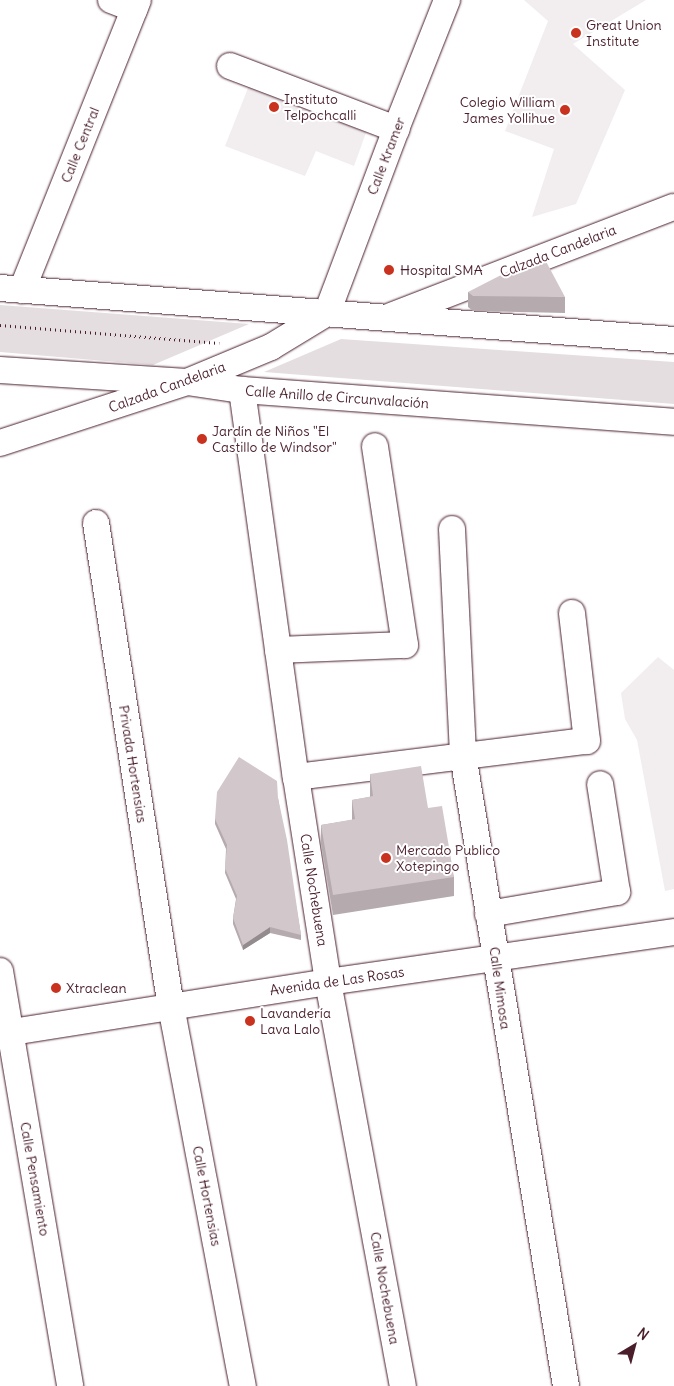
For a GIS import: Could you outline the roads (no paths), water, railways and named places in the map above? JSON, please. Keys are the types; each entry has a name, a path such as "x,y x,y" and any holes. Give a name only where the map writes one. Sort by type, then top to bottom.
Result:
{"street":[{"name":"Calle Kramer","path":"327,313 447,0"},
{"name":"Calle Central","path":"11,289 128,3"},
{"path":"230,66 396,129"},
{"name":"Calzada Candelaria","path":"386,318 674,207"},
{"path":"11,289 674,340"},
{"name":"Calzada Candelaria","path":"0,443 187,382 271,347 327,313"},
{"name":"Calle Anillo de Circunvalación","path":"0,370 187,382 242,390 674,422"},
{"name":"Calle Nochebuena","path":"242,390 296,777 328,982 403,1386"},
{"path":"278,650 405,645 375,446"},
{"name":"Privada Hortensias","path":"96,523 171,1006"},
{"name":"Calle Mimosa","path":"452,529 462,755 497,958 501,996 566,1386"},
{"path":"296,777 587,741 572,613"},
{"path":"488,914 617,892 600,784"},
{"name":"Avenida de Las Rosas","path":"5,1033 328,982 674,932"},
{"name":"Calle Pensamiento","path":"0,971 5,1033 70,1386"},
{"name":"Calle Hortensias","path":"171,1006 243,1386"}],"place":[{"name":"Great Union Institute","path":"576,33"},
{"name":"Instituto Telpochcalli","path":"274,107"},
{"name":"Colegio William James Yollihue","path":"565,110"},
{"name":"Hospital SMA","path":"389,270"},
{"name":"Jardín de Niños \"El Castillo de Windsor\"","path":"202,439"},
{"name":"Mercado Publico Xotepingo","path":"386,858"},
{"name":"Xtraclean","path":"56,988"},
{"name":"Lavandería Lava Lalo","path":"250,1021"}]}
